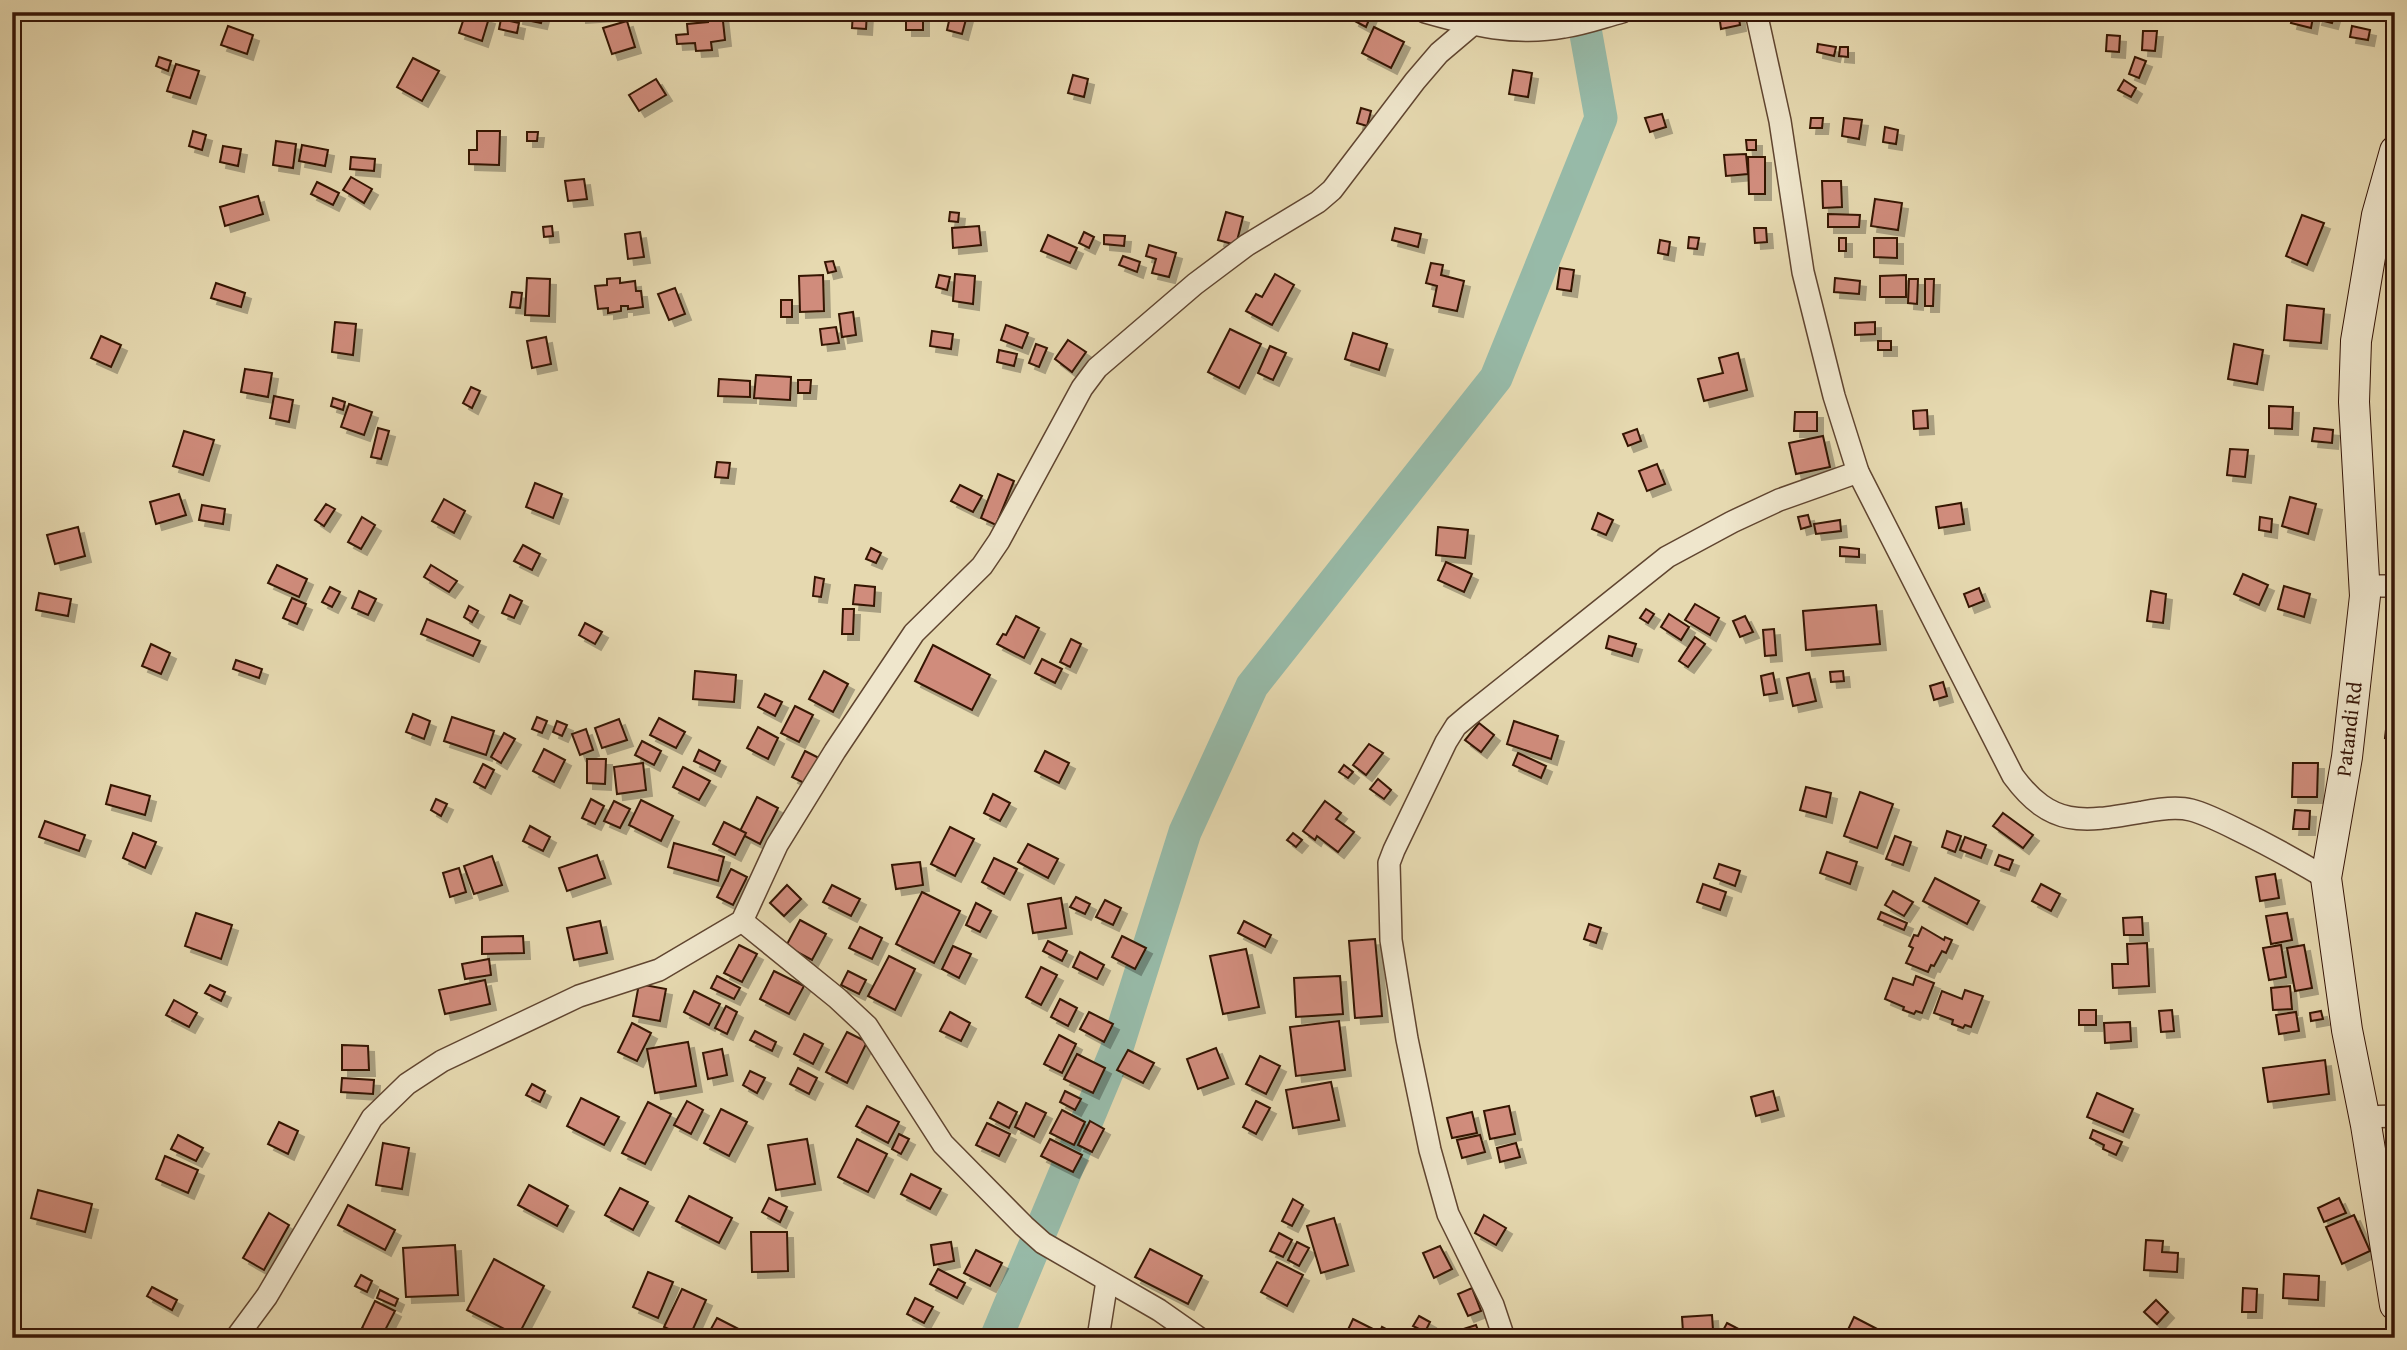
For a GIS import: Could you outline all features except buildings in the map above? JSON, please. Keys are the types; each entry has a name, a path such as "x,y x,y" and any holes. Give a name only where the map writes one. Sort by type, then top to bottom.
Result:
{"street":[{"path":"1425,12 1472,25 1510,30 1562,28 1622,12"},
{"path":"1756,12 1780,121 1803,272 1834,396 1858,472 2013,776 2027,796 2043,808 2063,817 2087,819 2158,809 2190,810 2220,821 2326,878"},
{"path":"236,1338 267,1296 372,1118 407,1084 442,1061 579,996 659,970 742,921 777,845 835,751 914,633 982,566 999,541 1082,388 1097,368 1195,284 1247,244 1318,202 1332,190 1415,80 1439,53 1472,25"},
{"name":"Patandi Rd","path":"2395,150 2377,215 2356,341 2354,402 2364,586 2347,757 2326,878 2347,1030 2365,1117 2395,1305"},
{"path":"1504,1338 1493,1305 1448,1214 1430,1150 1407,1039 1391,940 1389,863 1394,849 1446,742 1469,715 1667,557 1779,500 1858,472"},
{"path":"2364,586 2395,586"},
{"path":"742,921 862,1020 943,1144 1024,1227 1042,1243 1158,1310 1199,1338"},
{"path":"2365,1117 2395,1116"},
{"path":"1098,1338 1107,1281"}],"waterway":[{"path":"996,1338 1116,1051 1185,832 1252,686 1496,378 1601,118 1582,12"}]}
